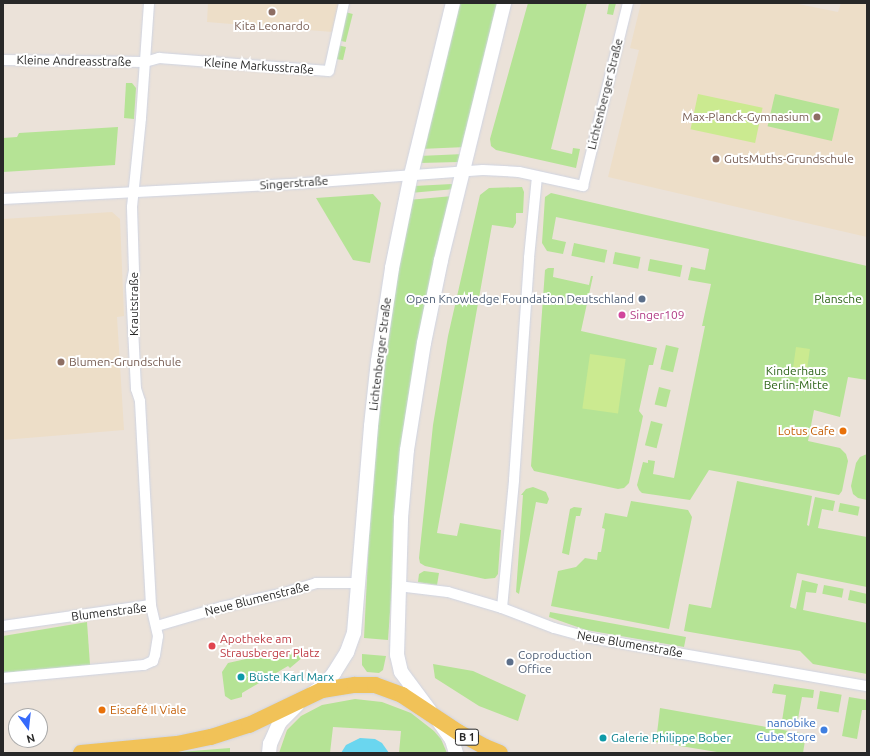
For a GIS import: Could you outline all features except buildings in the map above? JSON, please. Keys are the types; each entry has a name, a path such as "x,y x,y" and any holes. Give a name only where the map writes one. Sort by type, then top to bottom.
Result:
{"main road":[{"name":"Lichtenberger Straße","path":"269,753 270,744 280,722 294,707 324,685 347,652 354,633 378,361 392,268 411,175 453,3"},
{"path":"456,753 452,740 405,678 399,662 396,640 401,518 407,450 418,377 441,260 504,3"},
{"name":"B 1","path":"81,753 177,744 211,737 249,725 308,696 337,687 375,685 402,695 485,747 500,753"}],"street":[{"name":"Krautstraße","path":"149,3 132,207 134,271 132,286 136,389 140,401 151,605"},
{"name":"Kleine Markusstraße","path":"145,62 159,58 329,71 344,3"},
{"name":"Lichtenberger Straße","path":"583,186 628,3"},
{"name":"Kleine Andreasstraße","path":"3,60 145,62"},
{"name":"Singerstraße","path":"3,199 483,170 512,172 537,176 583,186"},
{"path":"502,608 515,473 532,220 537,176"},
{"name":"Neue Blumenstraße","path":"157,626 222,607 284,593 316,583 359,583"},
{"name":"Neue Blumenstraße","path":"398,586 448,592 502,608 554,628 591,638 867,686"},
{"name":"Blumenstraße","path":"3,626 151,605 157,626 158,636 153,661 144,665 3,678"}],"shaded area":[{"name":"Kita Leonardo","path":"208,3 339,3 333,32 207,22"},
{"path":"641,3 793,3 838,12 841,3 867,3 867,237 608,177 639,50 630,48"},
{"name":"Blumen-Grundschule","path":"112,212 120,219 124,316 117,317 124,430 3,440 3,219"}],"green space":[{"path":"456,3 501,3 466,147 420,149"},
{"path":"528,3 587,3 551,149 572,154 573,148 580,149 576,168 496,150 491,146 490,139"},
{"path":"609,3 616,3 613,15 607,14"},
{"path":"345,12 353,14 346,42 338,40"},
{"path":"337,45 346,47 343,60 335,59"},
{"path":"126,83 132,83 136,88 134,119 124,118"},
{"path":"698,94 763,108 755,143 691,129"},
{"path":"775,94 839,109 832,141 768,126"},
{"path":"118,127 115,165 3,172 3,138 17,137 19,133"},
{"path":"464,154 459,162 419,163 419,156"},
{"path":"452,184 455,189 410,193 414,186"},
{"path":"522,187 524,192 523,213 516,213 516,223 513,228 492,225 437,533 457,536 460,523 501,530 498,574 495,578 485,579 425,566 420,563 419,558 433,425 448,336 480,195 489,188"},
{"path":"551,193 867,266 867,380 848,377 840,417 814,410 808,441 840,448 846,454 848,461 842,491 839,495 709,470 690,500 642,493 639,490 637,485 643,462 648,463 648,460 655,461 653,474 674,478 705,326 702,326 711,284 688,280 691,267 705,270 709,249 556,217 552,239 566,242 563,254 547,251 542,243 545,197"},
{"path":"373,194 381,203 370,263 353,260 316,198"},
{"path":"453,196 396,528 388,640 364,638 374,433 408,200"},
{"path":"574,243 607,250 605,263 571,256"},
{"path":"615,252 641,257 638,269 613,264"},
{"path":"650,259 682,265 680,277 648,271"},
{"path":"548,268 554,268 553,277 589,285 591,276 593,276 581,331 657,348 653,365 649,365 639,411 643,416 629,483 624,488 618,489 534,471 531,466 545,270"},
{"path":"666,345 679,348 673,372 660,369"},
{"path":"796,347 810,349 806,374 793,372"},
{"path":"590,354 626,359 618,413 582,408"},
{"path":"659,387 671,390 666,407 655,404"},
{"path":"651,421 663,424 657,448 645,445"},
{"path":"867,454 867,500 858,498 853,494 851,486 856,463 860,457"},
{"path":"737,481 812,496 807,525 809,526 815,497 835,501 833,511 822,509 818,528 867,537 867,587 797,573 790,607 796,609 802,580 818,584 816,593 806,592 803,610 867,623 867,674 813,664 800,651 684,631 689,604 711,608"},
{"path":"533,487 546,492 549,499 547,504 536,502 519,594 516,592 523,495 521,495 526,489"},
{"path":"631,501 688,510 692,517 669,629 551,606 558,571 576,567 585,558 597,560 598,552 601,552 605,529 602,528 605,513 627,517"},
{"path":"840,503 860,507 858,516 838,512"},
{"path":"574,507 582,508 580,516 576,516 569,555 562,553 570,509"},
{"path":"424,571 439,573 437,585 418,582 419,574"},
{"path":"824,585 844,589 842,598 822,594"},
{"path":"850,590 867,594 867,604 848,600"},
{"path":"550,612 686,637 684,647 586,630 549,617"},
{"path":"87,622 90,665 3,673 3,636"},
{"path":"298,649 302,651 303,657 290,668 288,666 242,693 242,697 231,700 225,696 222,672 228,663"},
{"path":"362,654 386,656 383,670 379,673 367,672 362,665"},
{"path":"433,664 473,671 526,695 518,721 479,706 435,678"},
{"path":"774,684 814,690 813,698 802,697 797,724 782,721 786,695 772,693"},
{"path":"820,691 842,695 839,713 817,709"},
{"path":"849,697 867,700 867,710 862,710 857,739 842,736"},
{"path":"355,699 382,702 411,713 434,731 441,739 447,753 399,753 401,731 333,727 330,753 279,753 287,730 301,716 322,705"},
{"path":"660,708 806,734 803,753 723,753 656,742"},
{"path":"230,748 230,753 167,753"}],"water":[{"path":"360,738 375,739 382,743 389,753 341,753 346,745"}],"place":[{"name":"Kita Leonardo","path":"272,12"},
{"name":"Max-Planck-Gymnasium","path":"817,117"},
{"name":"GutsMuths-Grundschule","path":"716,159"},
{"name":"Open Knowledge Foundation Deutschland","path":"642,299"},
{"name":"Singer109","path":"622,315"},
{"name":"Blumen-Grundschule","path":"61,362"},
{"name":"Lotus Cafe","path":"843,431"},
{"name":"Apotheke am Strausberger Platz","path":"212,646"},
{"name":"Coproduction Office","path":"510,662"},
{"name":"Büste Karl Marx","path":"241,677"},
{"name":"Eiscafé Il Viale","path":"102,710"},
{"name":"nanobike Cube Store","path":"824,730"},
{"name":"Galerie Philippe Bober","path":"603,738"}],"park label":[{"name":"Plansche","path":"838,299"},
{"name":"Kinderhaus Berlin-Mitte","path":"796,378"}]}
